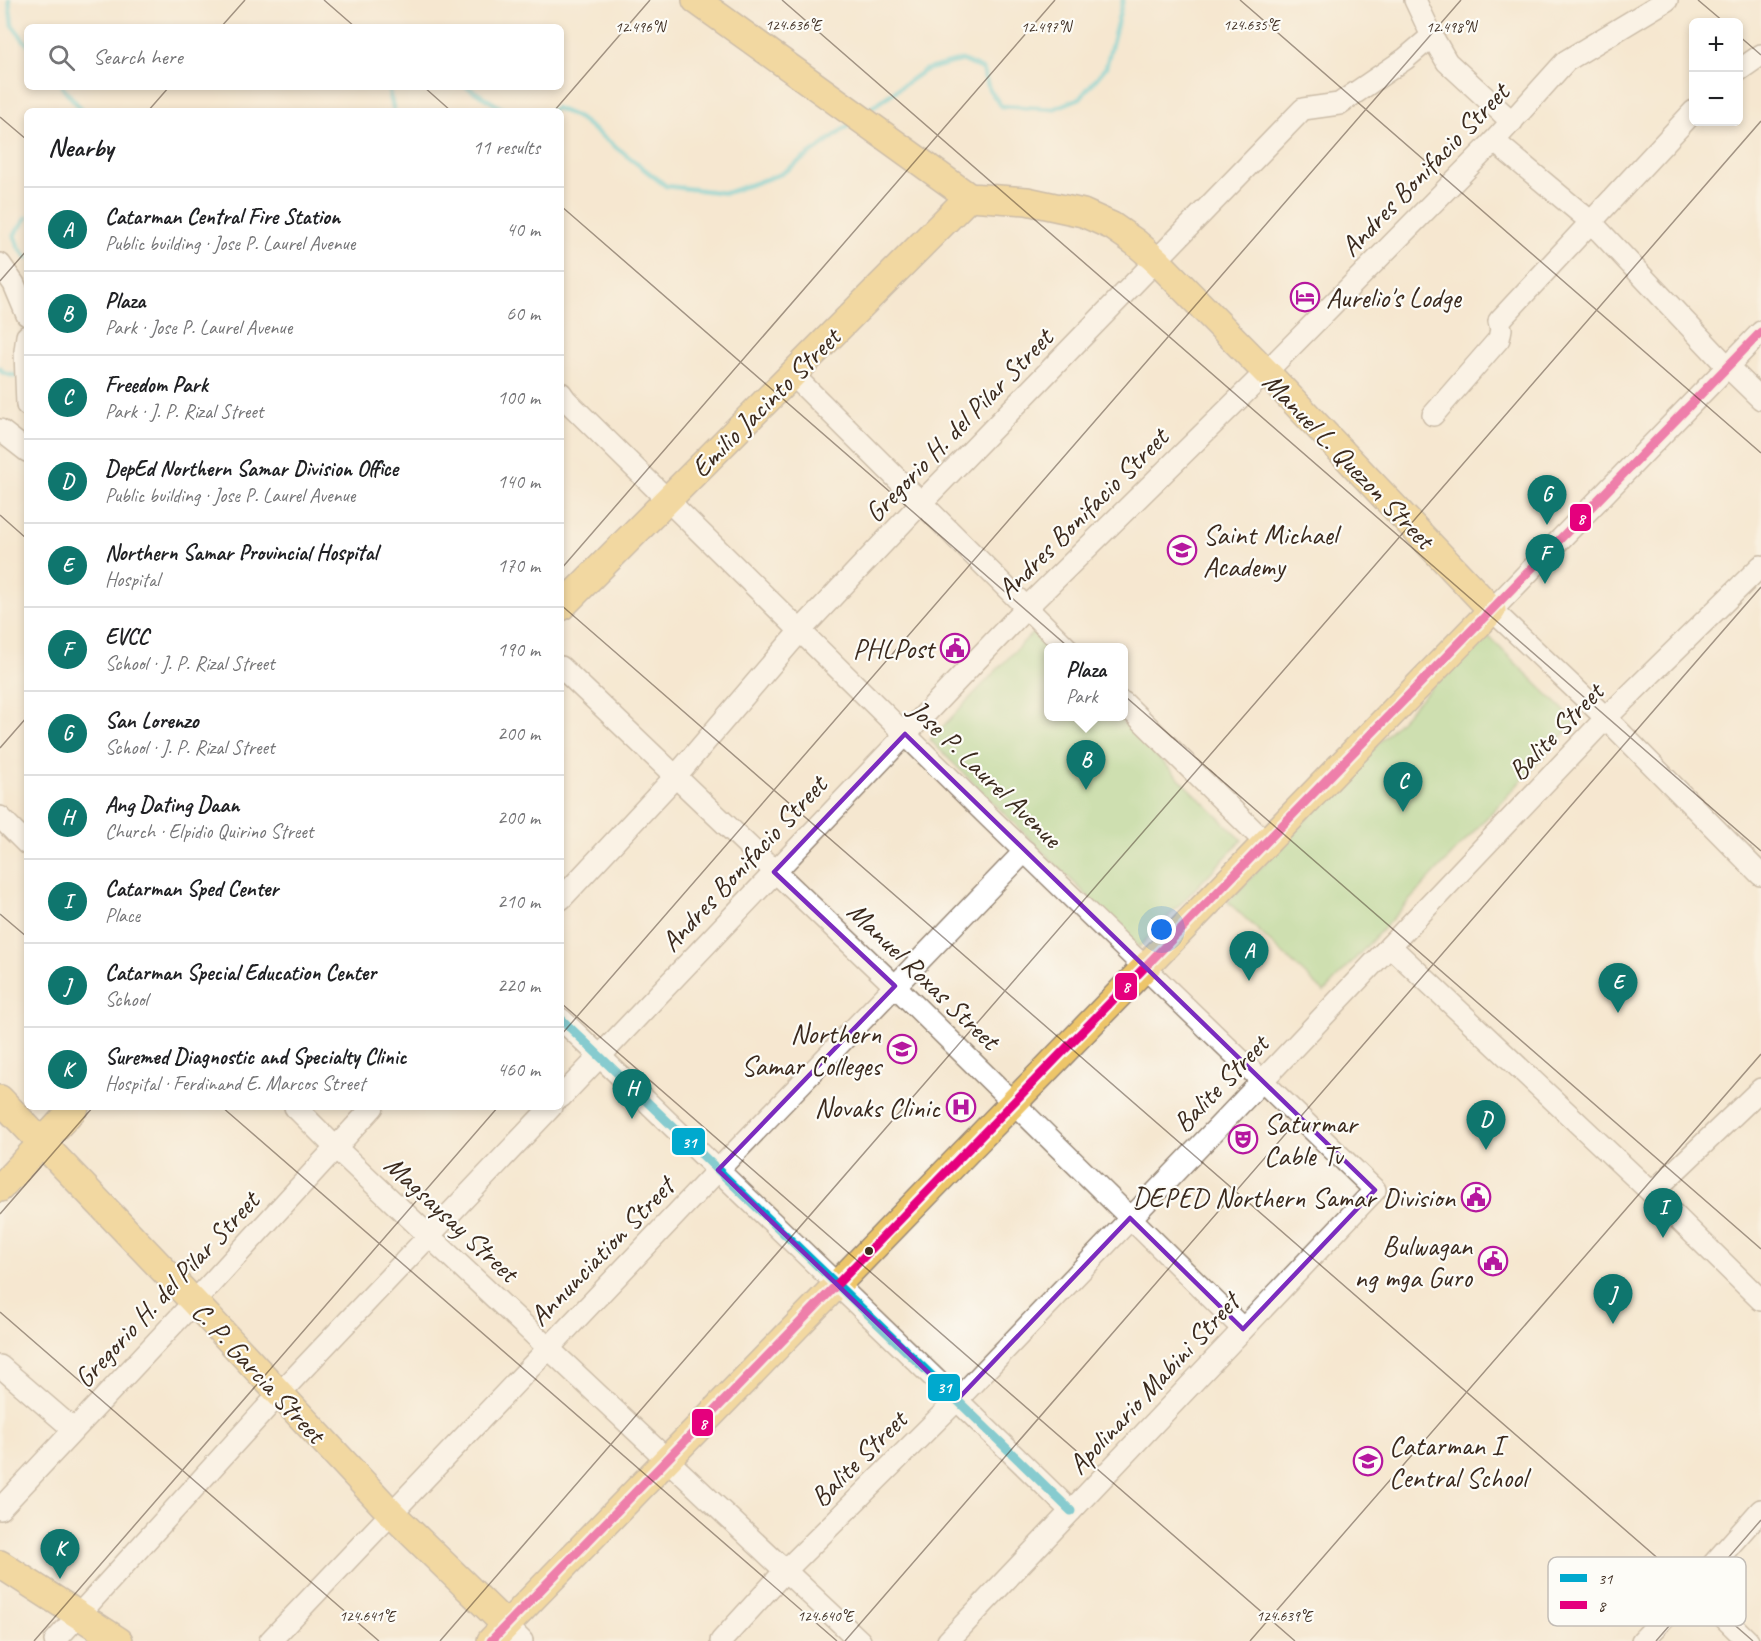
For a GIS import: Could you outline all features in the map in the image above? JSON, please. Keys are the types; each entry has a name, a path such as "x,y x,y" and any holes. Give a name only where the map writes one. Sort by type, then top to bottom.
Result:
{"main road":[{"path":"696,0 969,197"},
{"name":"Manuel L. Quezon Street","path":"969,197 1027,201 1083,213 1112,226 1135,242 1157,261 1266,372 1492,610"},
{"name":"Emilio Jacinto Street","path":"564,604 969,197"},
{"path":"506,1636 667,1459 1492,610"},
{"name":"C. P. Garcia Street","path":"0,1099 280,1393 506,1636"},
{"path":"3,1179 72,1110"},
{"path":"0,1564 119,1641"}],"street":[{"path":"1414,0 1447,62 1512,123"},
{"name":"Andres Bonifacio Street","path":"564,1094 1026,608 1266,372 1512,123 1566,61 1668,0"},
{"name":"Gregorio H. del Pilar Street","path":"564,896 675,777 800,631 921,503 1303,110 1339,104 1406,58 1432,36"},
{"path":"1743,68 1761,55"},
{"path":"1433,415 1499,339 1501,329 1499,321 1689,116"},
{"path":"1494,141 1590,221 1761,399"},
{"path":"0,264 14,284 24,308"},
{"path":"1492,610 1761,332"},
{"path":"793,375 1062,643"},
{"name":"Jose P. Laurel Avenue","path":"564,397 1024,851 1375,1190"},
{"path":"0,430 24,449"},
{"name":"Balite Street","path":"721,1641 785,1571 957,1400 1606,718 1761,566"},
{"name":"Manuel L. Quezon Street","path":"1492,610 1606,718 1761,875"},
{"name":"Manuel Roxas Street","path":"564,670 895,986 1243,1329"},
{"path":"1128,707 1266,843"},
{"path":"0,817 24,841"},
{"name":"Annunciation Street","path":"270,1641 1024,851"},
{"path":"1390,946 1653,1193 1761,1300"},
{"path":"564,1022 1071,1511"},
{"path":"1653,1193 1761,1089"},
{"name":"Magsaysay Street","path":"298,1110 860,1641"},
{"name":"Gregorio H. del Pilar Street","path":"0,1509 370,1110"},
{"path":"55,1641 280,1393 548,1110"},
{"name":"Apolinario Mabini Street","path":"948,1641 1375,1190"},
{"path":"0,1366 73,1429"},
{"path":"1719,1557 1761,1510"},
{"path":"1642,1641 1656,1626"},
{"path":"1733,1626 1748,1641"}],"highlighted area":[{"path":"905,734 1375,1190 1243,1329 1130,1218 957,1400 718,1170 895,986 774,872"}],"green space":[{"path":"1484,632 1576,722 1324,992 1228,902"},
{"path":"1032,633 1044,645 1044,721 1121,721 1242,840 1139,947 930,740"}],"waterway":[{"path":"9,0 12,25 24,40"},
{"path":"865,112 925,70 962,60 982,69 989,89 1001,106 1053,109 1080,98 1106,67 1123,0"},
{"path":"65,90 80,108"},
{"path":"389,90 393,108"},
{"path":"472,90 501,108"},
{"path":"564,111 577,117 666,186 726,193 781,174 853,122"},
{"path":"24,222 14,235 24,254"},
{"path":"0,368 3,373 15,376 20,374"}],"transit line":[{"name":"8","path":"491,1641 1761,332"},
{"name":"31","path":"564,1022 1071,1511"}],"place":[{"name":"Aurelio's Lodge","path":"1305,297"},
{"name":"San Lorenzo","path":"1547,525"},
{"name":"Saint Michael Academy","path":"1182,550"},
{"name":"EVCC","path":"1545,584"},
{"name":"PHLPost","path":"955,648"},
{"name":"Plaza","path":"1086,790"},
{"name":"Freedom Park","path":"1403,812"},
{"name":"Catarman Central Fire Station","path":"1249,981"},
{"name":"Northern Samar Provincial Hospital","path":"1618,1013"},
{"name":"Northern Samar Colleges","path":"902,1049"},
{"name":"Novaks Clinic","path":"961,1107"},
{"name":"Ang Dating Daan","path":"632,1119"},
{"name":"Saturmar Cable Tv","path":"1243,1139"},
{"name":"DepEd Northern Samar Division Office","path":"1486,1150"},
{"name":"DEPED Northern Samar Division","path":"1476,1197"},
{"name":"Catarman Sped Center","path":"1663,1238"},
{"name":"Bulwagan ng mga Guro","path":"1493,1261"},
{"name":"Catarman Special Education Center","path":"1613,1324"},
{"name":"Catarman I Central School","path":"1368,1461"},
{"name":"Suremed Diagnostic and Specialty Clinic","path":"60,1579"}]}
